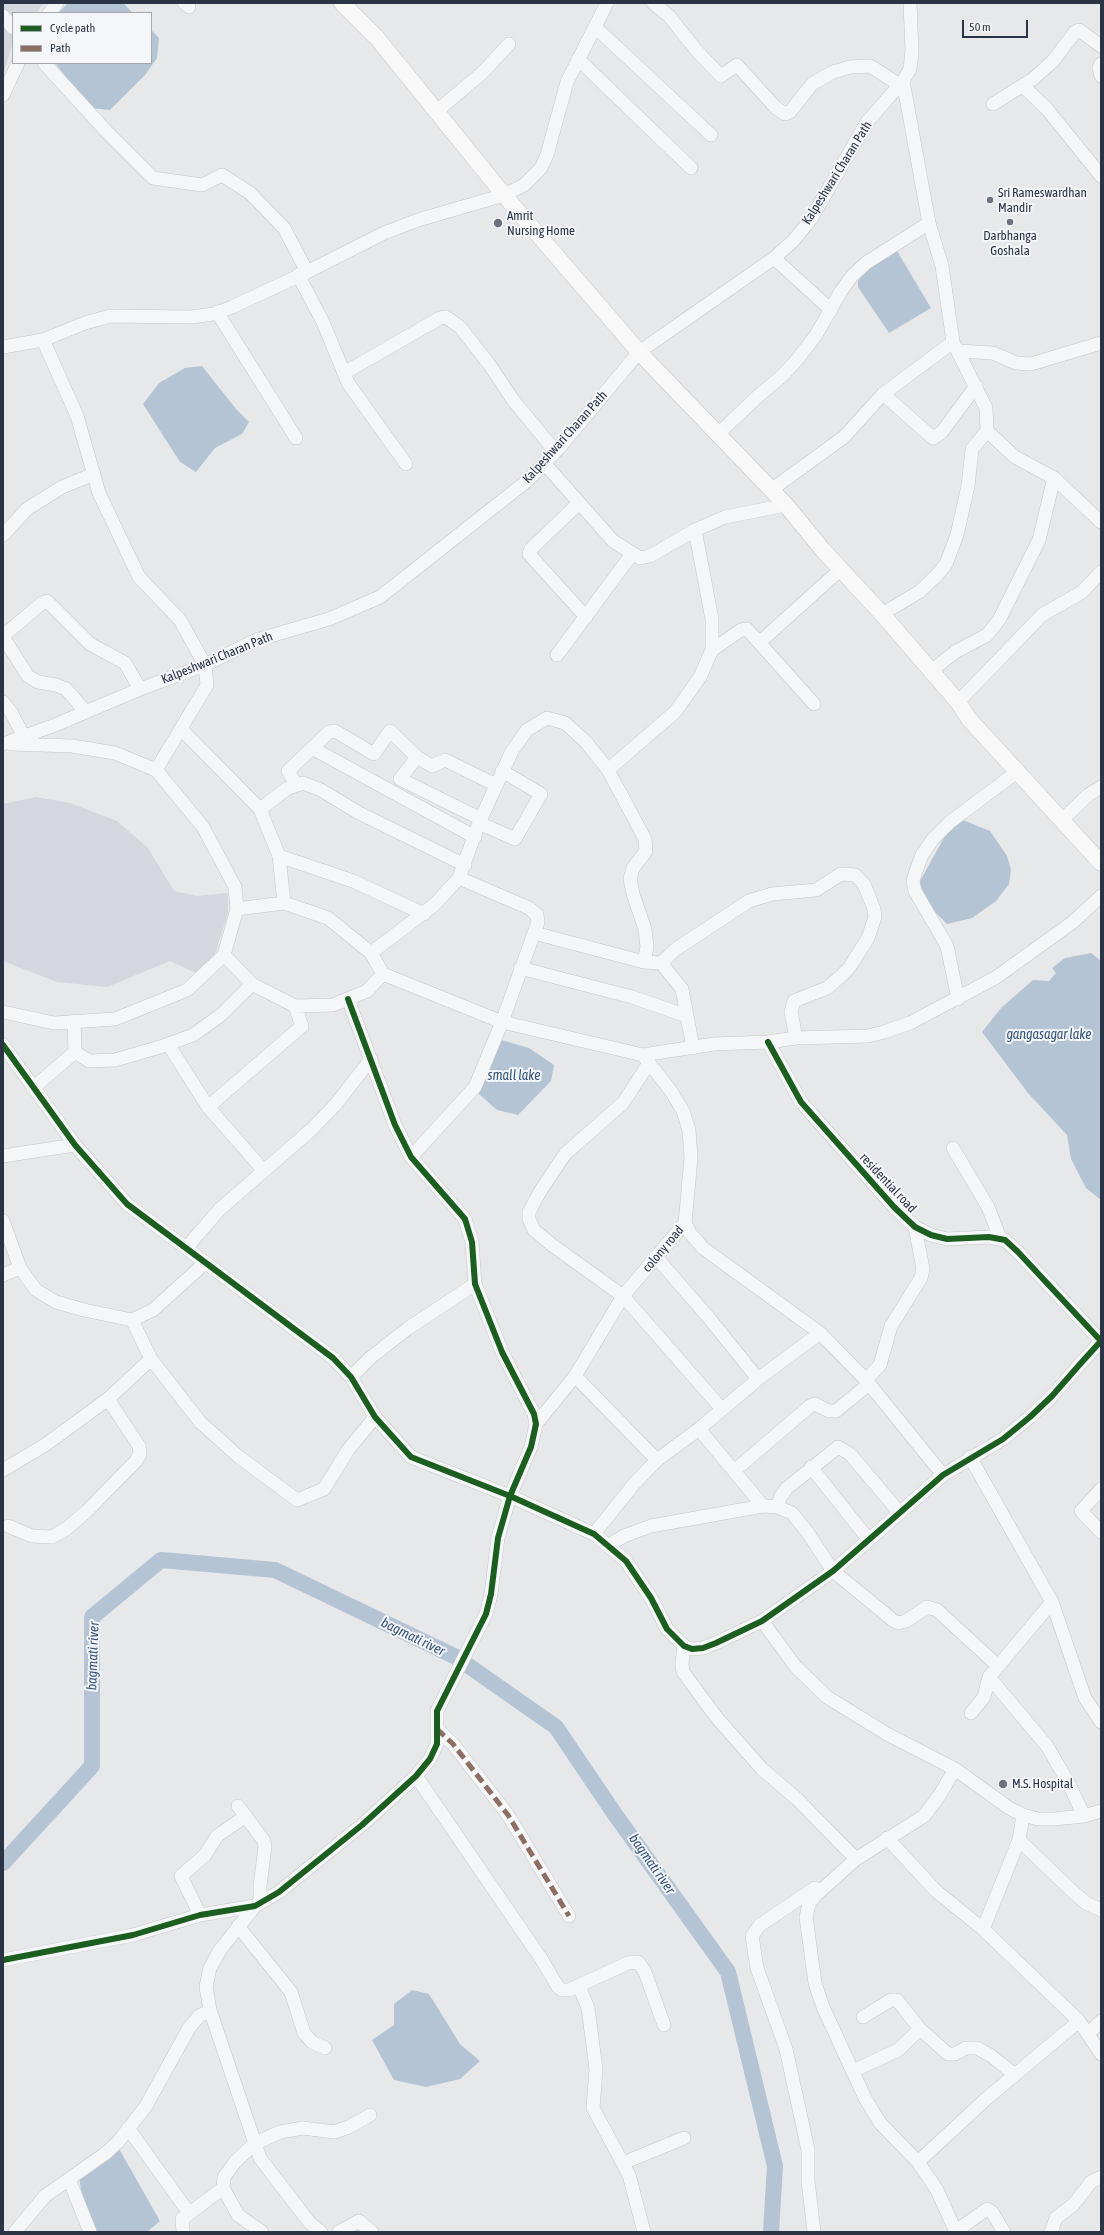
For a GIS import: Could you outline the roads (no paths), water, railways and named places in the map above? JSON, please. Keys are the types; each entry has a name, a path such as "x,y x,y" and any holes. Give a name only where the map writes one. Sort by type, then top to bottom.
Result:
{"main road":[{"path":"342,3 377,38 504,195 639,352 716,435 786,505 822,549 882,614 930,672 958,702 969,719 1101,863"}],"street":[{"path":"50,12 57,3"},
{"path":"3,347 43,340 85,323 110,316 192,317 217,312 303,273 384,233 418,220 504,195 524,185 541,168 547,155 567,82 607,3"},
{"path":"653,3 676,24 696,50 720,74 724,76 737,65 776,108 785,114 790,112 812,84 833,72 850,66 870,66 901,83 929,223 942,266 955,346 986,408 986,431 972,449 968,486 957,535 946,564 919,592 882,614"},
{"name":"Kalpeshwari Charan Path","path":"3,744 24,737 140,689 205,665 256,640 329,618 357,608 380,597 528,481 556,451 639,352 774,258 793,241 811,219 867,122 901,83 910,69 912,51 910,3"},
{"path":"3,16 12,27"},
{"path":"595,27 711,135"},
{"path":"993,104 1024,87 1053,61 1079,30 1084,31 1101,46"},
{"path":"437,111 482,73 509,44"},
{"path":"578,59 691,168"},
{"path":"3,95 18,64"},
{"path":"45,64 106,131 153,178 202,185 222,175 250,193 284,228 344,373 354,391 406,464"},
{"path":"1101,64 1099,68 1101,76"},
{"path":"1024,87 1047,109 1101,176"},
{"path":"716,435 782,376 796,361 852,276 866,263 929,223"},
{"path":"774,258 831,310"},
{"path":"217,312 296,438"},
{"path":"344,373 440,318 446,317 460,328 489,364 513,400 556,451"},
{"path":"43,340 77,416 99,493 139,577 180,620 205,665 207,685 156,770"},
{"path":"771,490 844,437 883,394 955,346 993,353 1016,363 1031,364 1101,343"},
{"path":"883,394 933,438 939,435 976,386"},
{"path":"986,431 1015,457 1054,478 1101,522"},
{"path":"544,463 613,541 640,558 650,556 695,530 736,514 786,505"},
{"path":"3,535 27,509 62,487 94,474"},
{"path":"930,672 955,652 987,634 999,620 1039,540 1054,478"},
{"path":"578,503 531,549 529,554 586,617"},
{"path":"608,770 675,712 700,677 712,650 712,619 695,530"},
{"path":"557,655 632,554"},
{"path":"760,642 841,569"},
{"path":"958,702 1042,615 1082,592 1101,572"},
{"path":"86,712 66,689 56,685 38,682 28,676 3,637 42,603 47,601 90,644 125,664 140,689"},
{"path":"712,650 745,629 751,632 814,704"},
{"path":"3,702 11,712 24,737"},
{"path":"371,953 424,914 443,897 459,878 480,821 512,751 527,730 547,718 565,723 576,731 608,770 645,839 646,851 631,871 630,879 633,894 645,929 647,947 644,962"},
{"path":"181,729 260,809 279,856 284,903"},
{"path":"296,784 288,771 329,732 335,731 374,754 390,731 417,758 432,766 445,760 496,785"},
{"path":"3,744 72,746 115,753 156,770 203,826 235,887 237,909 224,955 187,990 115,1018 54,1023 3,1012"},
{"path":"312,748 475,838"},
{"path":"417,758 400,779 515,839 541,794 502,771"},
{"path":"958,999 947,946 915,891 913,881 922,855 933,839 950,822 1018,772"},
{"path":"260,809 296,784 303,782 312,785 359,813 465,865"},
{"path":"1062,820 1088,795 1101,787"},
{"path":"279,856 353,881 424,914"},
{"path":"534,933 644,962 661,963 676,949 749,901 772,894 816,890 841,874 855,875 864,884 874,909 875,917 868,938 849,968 827,988 794,1001 791,1012 796,1038"},
{"path":"411,1157 471,1093 502,1022 538,919 534,912 459,878"},
{"path":"237,909 284,903 328,918 371,953 383,974 502,1022 646,1059 714,1044 768,1042 796,1038 868,1036 910,1023 958,999 995,978 1067,927 1101,896"},
{"path":"224,955 252,984 295,1006 334,1005 367,991 383,974"},
{"path":"661,963 682,989 692,1048"},
{"path":"520,968 632,997 686,1016"},
{"path":"75,1052 89,1061 115,1060 193,1035 221,1015 252,984"},
{"path":"321,2232 309,2222 260,2158 254,2144 210,2010 206,1987 210,1968 220,1950 238,1926 258,1905 279,1892 346,1838 416,1776 434,1752 437,1744 437,1711 486,1614 491,1594 498,1538 510,1496 531,1448 536,1424 534,1414 502,1352 476,1284 472,1242 466,1219 411,1157 395,1125 348,999"},
{"path":"208,1108 302,1026 295,1006"},
{"path":"74,1022 75,1052"},
{"name":"residential road","path":"768,1042 801,1102 894,1207 915,1227 931,1235 947,1239 989,1237 1000,1238"},
{"path":"168,1044 208,1108 264,1171"},
{"path":"3,1045 75,1145 127,1204 332,1358 351,1377 375,1417 411,1457 510,1496 594,1534 609,1545 634,1571 666,1629 684,1646 692,1649 703,1648 762,1621 833,1571 943,1475 1003,1439 1030,1417 1101,1341 1018,1252 1000,1238 988,1207 953,1148"},
{"path":"33,1088 75,1052"},
{"path":"186,1248 220,1209 312,1129 336,1104 371,1059"},
{"path":"646,1059 623,1103 565,1154 541,1190 529,1212 531,1225 539,1234 578,1265 623,1296 721,1408"},
{"name":"colony road","path":"536,1424 575,1376 623,1296 685,1223 691,1158 689,1130 683,1111 671,1091 646,1059"},
{"path":"3,1156 75,1145"},
{"path":"3,1221 20,1268 36,1290 44,1296 84,1310 132,1320 153,1310 205,1263"},
{"path":"685,1223 690,1233 703,1248 820,1332 867,1382 943,1475"},
{"path":"734,1471 810,1406 815,1404 829,1411 836,1411 867,1382 880,1365 891,1326 921,1278 923,1269 915,1227"},
{"path":"656,1257 709,1318 758,1379"},
{"path":"3,1275 20,1268"},
{"path":"351,1377 395,1338 476,1284"},
{"path":"132,1320 151,1359 200,1422 239,1457 297,1500 324,1489 348,1450 375,1417"},
{"path":"594,1534 633,1485 657,1460 699,1429 721,1408 820,1332"},
{"path":"3,1470 45,1445 108,1399 151,1359"},
{"path":"575,1376 657,1460"},
{"path":"5,1526 32,1536 52,1537 66,1529 87,1511 136,1461 140,1454 139,1446 108,1399"},
{"path":"699,1429 763,1506"},
{"path":"777,1506 784,1491 835,1448 842,1448 899,1512"},
{"path":"970,1458 1052,1602 1085,1698 1101,1722"},
{"path":"811,1467 868,1539"},
{"path":"1101,1489 1081,1511 1101,1532"},
{"path":"609,1545 624,1536 651,1526 763,1506 777,1506 792,1513 808,1533 833,1571 898,1623 906,1621 926,1608 937,1610 998,1666"},
{"path":"971,1713 984,1697 989,1677 1052,1602"},
{"path":"762,1621 796,1667 828,1697 887,1734 955,1769 1010,1808 1023,1815 1038,1819 1084,1816 1101,1811"},
{"path":"684,1646 682,1664 683,1672 717,1718 752,1760 797,1799 854,1857"},
{"path":"989,1677 1047,1746 1069,1784 1084,1816"},
{"path":"437,1729 452,1744 508,1815 569,1916"},
{"path":"814,2232 808,2181 808,2150 786,2049 757,1968 752,1936 760,1924 806,1896 854,1857 911,1826 924,1816 939,1796 955,1769"},
{"path":"416,1776 542,1960 558,1987 565,1991 628,1963 638,1962 645,1972 664,2025"},
{"path":"200,1915 181,1876 205,1855 217,1836 242,1811 261,1835 265,1847 258,1905"},
{"path":"983,1929 1019,1840 1023,1815"},
{"path":"887,1838 936,1891 983,1929 1079,2021 1101,2054"},
{"path":"1019,1840 1086,1903 1101,1910"},
{"path":"854,1857 817,1894 809,1904 806,1917 815,1983 821,2001 874,2115 918,2162 937,2190 956,2231 987,2209 992,2212 1004,2232"},
{"path":"3,1960 133,1935 200,1915 258,1905"},
{"path":"238,1926 291,1992 304,2034 312,2042 325,2048"},
{"path":"579,1986 591,2024 596,2069 592,2108 629,2175 644,2232"},
{"path":"863,2017 891,2000 897,2000 920,2030 948,2054 955,2054 966,2048 977,2048 990,2055 1014,2074"},
{"path":"15,2232 45,2196 106,2153 128,2128 146,2106 189,2028 199,2016 210,2010"},
{"path":"918,2162 1014,2074 1079,2021"},
{"path":"1088,2034 1101,2022"},
{"path":"853,2071 898,2050 920,2030"},
{"path":"262,2232 238,2215 223,2188 224,2177 229,2170 254,2144 288,2130 303,2128 327,2132 340,2130 370,2115"},
{"path":"128,2128 189,2213"},
{"path":"623,2163 684,2138"},
{"path":"1051,2232 1056,2218 1073,2205 1091,2182 1101,2177"},
{"path":"68,2179 90,2232"},
{"path":"183,2232 181,2221 189,2213 223,2188"},
{"path":"339,2232 359,2221 372,2232"}],"water":[{"path":"68,3 123,3 132,12 59,12"},
{"path":"152,31 159,38 157,58 145,75 110,110 90,108 56,64 152,64"},
{"path":"897,251 931,308 889,333 858,287 858,281 864,270"},
{"path":"202,366 236,409 249,422 242,434 215,448 196,472 180,462 143,404 159,383 185,368"},
{"path":"963,820 990,831 1007,856 1011,870 1009,884 996,901 972,918 947,924 931,908 919,883 951,825"},
{"name":"gangasagar lake","path":"1091,953 1101,961 1101,1200 1086,1188 1071,1159 1067,1135 1028,1093 982,1032 1001,1008 1033,980 1049,981 1056,973 1052,968 1065,958"},
{"name":"small lake","path":"498,1039 529,1048 554,1065 551,1081 518,1115 497,1110 479,1094 480,1076"},
{"path":"412,1990 429,1994 460,2044 480,2061 460,2079 426,2087 394,2080 372,2040 394,2025 394,2004"},
{"path":"118,2147 160,2221 147,2232 96,2232 83,2201 79,2177"}],"waterway":[{"name":"bagmati river","path":"3,1863 92,1766 92,1617 161,1560 275,1570 456,1657 556,1727 614,1813 728,1972 775,2166 771,2232"}],"place":[{"name":"Sri Rameswardhan Mandir","path":"990,200"},
{"name":"Darbhanga Goshala","path":"1010,222"},
{"name":"Amrit Nursing Home","path":"498,223"},
{"name":"M.S. Hospital","path":"1003,1784"}]}
